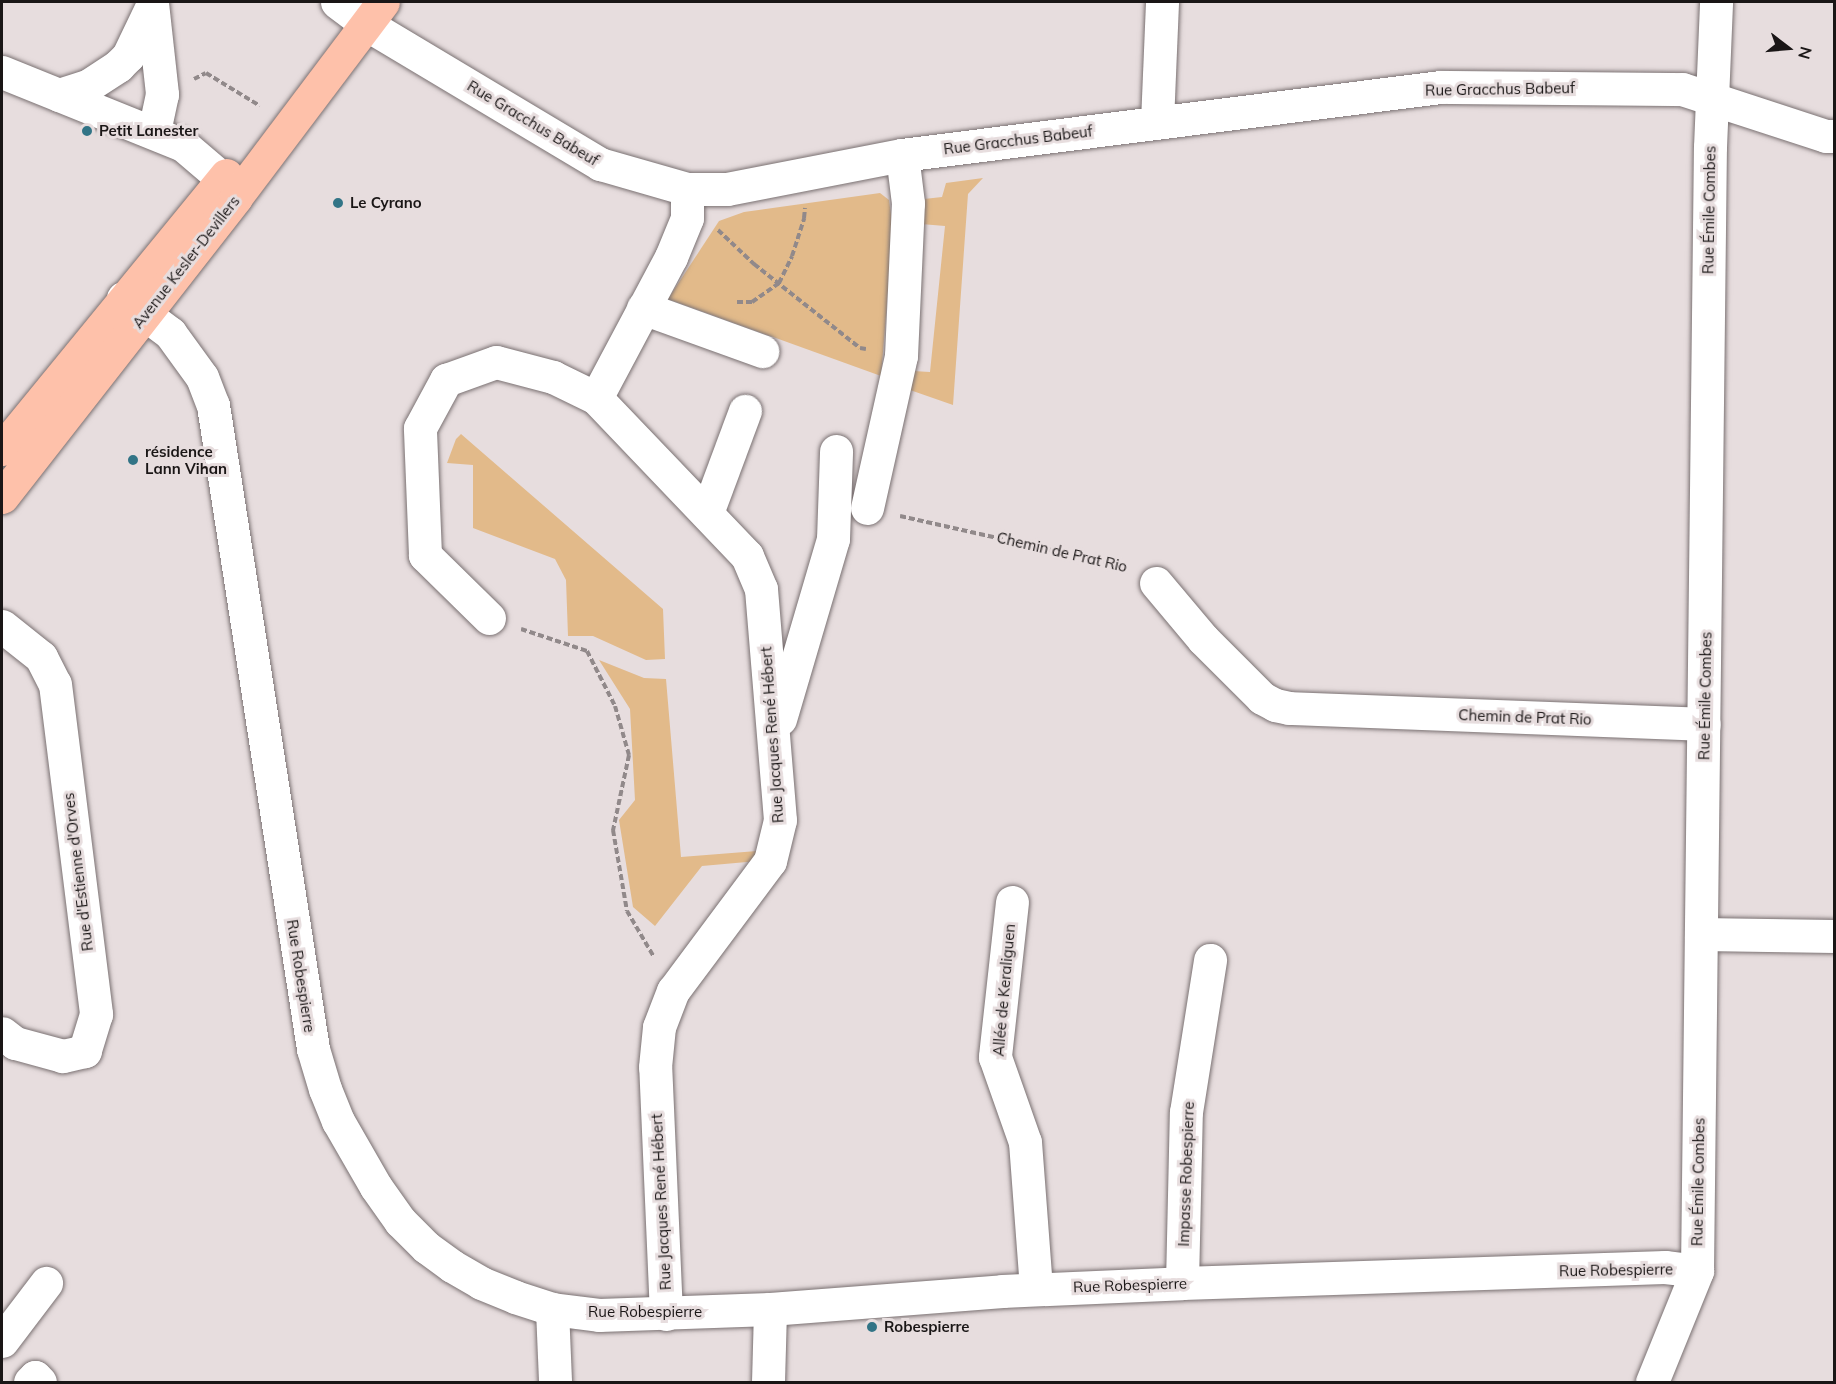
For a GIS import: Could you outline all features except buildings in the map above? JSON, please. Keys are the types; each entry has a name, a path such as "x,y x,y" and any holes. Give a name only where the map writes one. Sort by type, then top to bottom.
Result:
{"main road":[{"name":"Avenue Kesler-Devillers","path":"2,497 134,307 374,13"},
{"name":"Avenue Kesler-Devillers","path":"2,449 134,307"}],"street":[{"name":"Rue Gracchus Babeuf","path":"337,2 374,13 600,164 687,204 727,189 903,155 1440,87 1661,87 1682,89 1711,100 1834,136"},
{"path":"1157,122 1162,2"},
{"name":"Rue Émile Combes","path":"1652,1383 1697,1271 1711,100 1716,2"},
{"path":"59,95 89,85 123,61 128,56 152,4"},
{"path":"152,4 162,94 154,131"},
{"path":"2,72 154,131 183,145 229,188"},
{"path":"867,508 900,356 908,203 903,155"},
{"path":"596,398 671,257 687,204"},
{"name":"Rue Robespierre","path":"134,307 170,333 202,377 213,405 313,1049 338,1122 376,1187 400,1221 426,1247 481,1283 552,1309 599,1315 770,1310 1036,1289 1182,1283 1665,1267 1697,1271"},
{"path":"643,308 762,351"},
{"name":"Rue Jacques René Hébert","path":"489,618 425,555 420,428 446,380 496,362 553,377 596,398 747,556 761,589 780,820 770,861 673,991 659,1027 655,1066 666,1314"},
{"path":"707,513 745,411"},
{"path":"774,738 833,539 836,451"},
{"name":"Chemin de Prat Rio","path":"1156,584 1203,639 1262,698 1275,705 1289,708 1704,724"},
{"name":"Rue d'Estienne d'Orves","path":"2,626 41,657 55,684 96,1014 84,1051 63,1056 15,1043 2,1033"},
{"name":"Allée de Keraliguen","path":"1012,902 995,1057 1025,1142 1036,1289"},
{"path":"1701,934 1834,936"},
{"name":"Impasse Robespierre","path":"1182,1283 1186,1112 1210,960"},
{"path":"2,1341 46,1283"},
{"path":"552,1309 555,1383"},
{"path":"768,1383 770,1310"}],"path":[{"path":"729,303 752,302 779,284 792,256 804,218 805,197"},
{"path":"687,204 706,218 754,264 860,348 900,356"},
{"name":"Chemin de Prat Rio","path":"867,508 1138,569 1156,584"},
{"path":"489,618 587,651 615,706 629,755 613,830 627,911 673,991"}],"shaded area":[{"path":"983,178 968,194 953,405 910,390 913,371 930,372 945,226 921,224 915,200 942,197 946,183"},
{"path":"880,193 889,200 893,230 881,376 668,299 719,221 744,212"},
{"path":"461,434 663,609 665,659 646,660 593,636 568,636 566,580 555,559 473,528 473,465 447,463 456,439"},
{"path":"599,660 644,678 666,679 681,857 757,851 758,861 702,866 655,926 633,907 619,820 635,800 630,709"}],"place":[{"name":"Petit Lanester","path":"87,131"},
{"name":"Le Cyrano","path":"338,203"},
{"name":"résidence Lann Vihan","path":"133,460"},
{"name":"Robespierre","path":"872,1327"}]}
